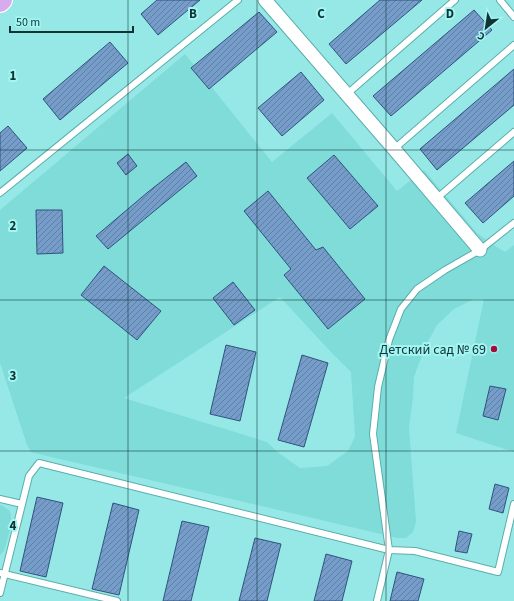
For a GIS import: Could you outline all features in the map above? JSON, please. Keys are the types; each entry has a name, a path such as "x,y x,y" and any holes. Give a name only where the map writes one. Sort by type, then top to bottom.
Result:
{"street":[{"path":"264,0 394,148 480,250"}],"lane":[{"path":"0,193 238,0"},
{"path":"347,94 455,0"},
{"path":"500,0 514,17"},
{"path":"394,148 514,45"},
{"path":"436,199 514,132"},
{"path":"377,601 389,550 373,434 378,387 389,340 401,309 416,289 480,250 514,223"},
{"path":"0,593 2,573 29,476 39,463 389,550 415,551 498,572 514,504"},
{"path":"0,499 22,504"},
{"path":"2,573 117,601"}],"shaded area":[{"path":"185,54 272,162 332,113 397,191 424,170 477,233 505,252 514,245 514,452 456,433 484,299 474,299 454,309 437,325 425,347 414,377 409,427 416,522 413,532 406,538 398,538 31,452 27,445 0,363 0,210","holes":["280,297 351,372 355,436 348,451 327,466 300,468 280,454 267,442 124,398"]},
{"path":"0,505 10,511 12,522 4,551 0,555"}],"building":[{"path":"157,0 200,0 158,35 141,14"},
{"path":"380,0 422,0 346,64 329,44"},
{"path":"474,10 492,30 391,116 373,96"},
{"path":"259,12 277,32 209,89 191,68"},
{"path":"110,42 128,63 60,120 43,99"},
{"path":"514,69 514,105 437,170 420,149"},
{"path":"301,72 324,100 282,136 258,108"},
{"path":"8,126 27,148 0,171 0,133"},
{"path":"128,154 137,166 126,175 117,163"},
{"path":"334,155 378,206 350,229 307,178"},
{"path":"514,161 514,196 483,223 465,203"},
{"path":"186,162 197,176 108,249 96,236"},
{"path":"268,191 316,250 323,247 365,299 328,329 284,275 291,269 244,211"},
{"path":"36,210 62,210 63,253 37,254"},
{"path":"104,266 161,311 137,340 81,295"},
{"path":"233,282 255,310 234,325 213,298"},
{"path":"226,345 256,352 240,421 210,414"},
{"path":"302,355 328,363 304,447 278,440"},
{"path":"490,386 506,389 498,420 483,416"},
{"path":"495,484 509,488 503,513 489,509"},
{"path":"37,497 63,503 46,577 20,571"},
{"path":"113,503 139,510 119,595 92,589"},
{"path":"182,521 209,527 191,601 163,601"},
{"path":"459,531 472,534 467,553 455,551"},
{"path":"255,538 281,544 267,601 239,601"},
{"path":"326,554 352,561 342,601 314,601"},
{"path":"397,572 424,579 418,601 390,601"}],"place":[{"name":"Детский сад № 69","path":"494,349"}]}
